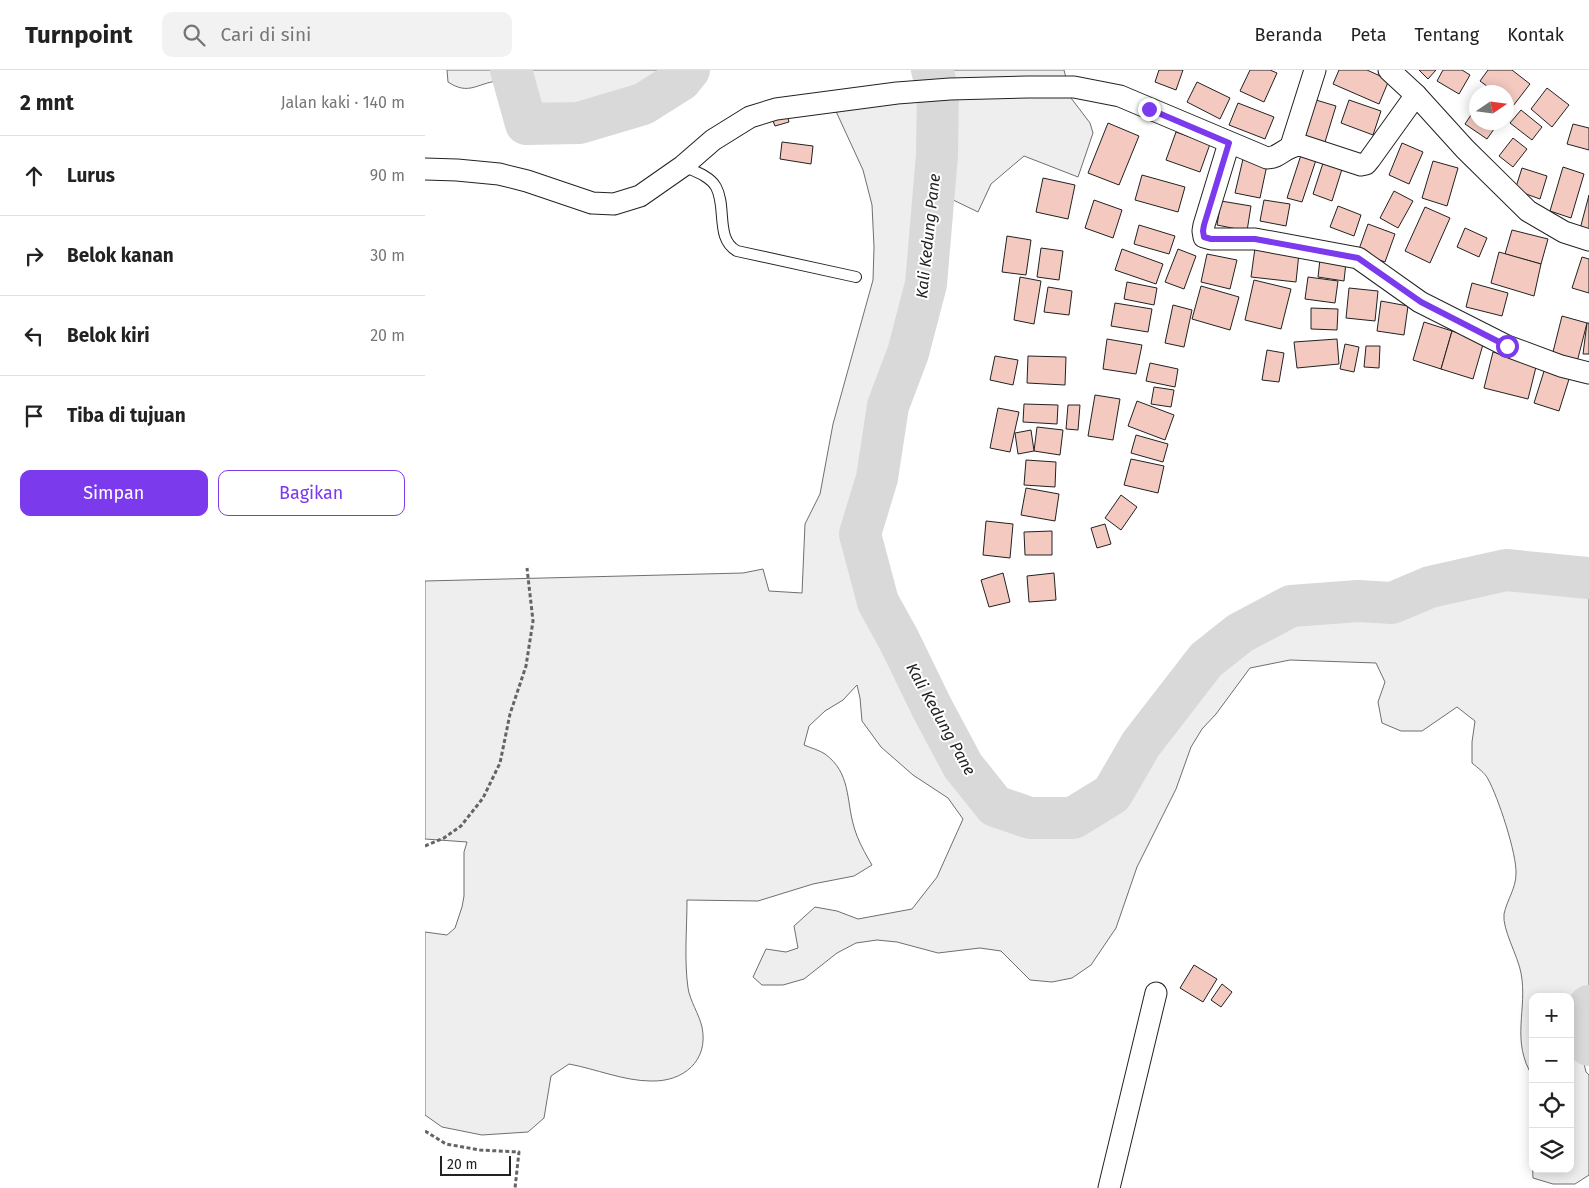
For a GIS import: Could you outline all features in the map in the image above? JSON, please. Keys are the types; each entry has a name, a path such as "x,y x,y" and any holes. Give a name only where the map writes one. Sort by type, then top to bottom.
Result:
{"street":[{"path":"1291,146 1315,70"},
{"path":"1389,70 1416,95 1465,149 1528,211 1564,232 1589,240"},
{"path":"425,170 457,170 499,174 527,181 592,203 615,204 641,196 683,166 713,140 750,117 775,109 897,93 950,89 1074,86 1120,96 1267,158 1273,158 1291,146 1300,145 1361,165 1366,164 1416,95"},
{"path":"1229,143 1204,225 1204,237 1211,239 1255,239 1358,258 1421,302 1498,342 1561,366 1589,373"},
{"path":"1109,1188 1156,993"}],"lane":[{"path":"683,166 709,179 716,187 721,205 726,242 730,247 737,251 856,277"}],"path":[{"path":"425,846 444,838 461,826 483,798 500,763 510,714 527,666 532,630 533,621 527,568"},
{"path":"425,1130 446,1144 480,1150 519,1152 515,1188"}],"shaded area":[{"path":"447,70 503,70 507,88 498,81 473,88 455,86 448,82"},
{"path":"521,70 678,70 675,74 640,96 578,114 533,116"},
{"path":"941,70 1064,70 1071,98 1090,123 1093,133 1078,177 1024,156 991,184 978,212 947,197 947,89"},
{"path":"929,92 928,154 917,282 899,350 880,404 868,476 851,533 870,606 956,771 990,813 1029,826 1075,827 1119,800 1149,749 1212,667 1245,640 1294,615 1358,610 1393,612 1432,595 1507,579 1589,586 1589,985 1574,1015 1574,993 1529,993 1529,1069 1522,1050 1521,1038 1523,987 1521,973 1504,920 1505,909 1516,879 1515,865 1502,812 1492,787 1485,775 1472,763 1475,721 1457,707 1422,731 1401,731 1382,723 1378,702 1385,682 1376,663 1290,660 1250,668 1216,714 1202,729 1191,747 1176,789 1137,867 1116,928 1091,965 1072,978 1052,982 1030,980 1001,951 980,948 938,953 897,942 877,940 856,943 837,953 804,979 783,985 762,985 753,977 766,949 786,952 798,948 794,926 815,907 837,911 858,919 912,909 937,877 963,819 948,798 913,775 881,747 862,721 857,685 843,700 825,711 809,726 804,745 825,754 839,770 846,788 856,832 872,865 854,876 813,884 758,901 687,900 686,955 688,988 701,1022 703,1039 701,1050 691,1067 673,1078 651,1081 620,1077 569,1064 551,1076 544,1118 528,1132 482,1135 442,1127 425,1115 425,932 447,935 455,928 464,896 464,852 467,842 425,839 425,581 743,573 763,569 769,591 802,593 805,524 820,494 833,424 873,280 872,205 863,170 834,107"},
{"path":"1574,1021 1586,1072 1589,1075 1589,1175 1575,1184 1553,1184 1533,1178 1533,1173 1574,1173"}],"building":[{"path":"1159,70 1183,70 1176,90 1155,82"},
{"path":"1250,70 1270,70 1277,73 1264,102 1240,91"},
{"path":"1339,70 1367,70 1389,80 1379,104 1333,84"},
{"path":"1419,70 1436,70 1428,79"},
{"path":"1443,70 1462,70 1470,75 1459,94 1437,81"},
{"path":"1488,70 1512,70 1530,84 1514,105 1514,85 1485,85 1480,81"},
{"path":"1197,82 1230,98 1220,119 1187,102"},
{"path":"1547,88 1569,105 1552,127 1531,109"},
{"path":"1316,100 1336,106 1325,142 1305,136"},
{"path":"1349,100 1381,111 1373,135 1341,123"},
{"path":"1238,103 1274,117 1265,139 1229,125"},
{"path":"1521,110 1542,127 1532,140 1514,126 1514,118"},
{"path":"786,111 789,122 775,126 771,116"},
{"path":"1469,118 1469,127 1465,124"},
{"path":"1108,123 1139,136 1119,185 1088,173"},
{"path":"1573,124 1589,128 1589,150 1567,144"},
{"path":"1474,130 1493,130 1487,139"},
{"path":"1176,132 1210,144 1200,172 1166,160"},
{"path":"1513,138 1527,149 1513,167 1499,156"},
{"path":"782,142 813,146 811,164 780,159"},
{"path":"1402,143 1423,152 1409,184 1389,175"},
{"path":"1301,155 1316,160 1302,202 1287,198"},
{"path":"1243,159 1267,165 1260,198 1235,193"},
{"path":"1433,161 1458,168 1447,206 1422,198"},
{"path":"1323,163 1342,169 1332,201 1313,194"},
{"path":"1563,167 1584,174 1571,218 1550,211"},
{"path":"1522,168 1547,176 1540,199 1515,190"},
{"path":"1142,175 1185,187 1178,212 1135,200"},
{"path":"1043,178 1075,185 1068,219 1036,212"},
{"path":"1394,191 1413,201 1398,228 1380,218"},
{"path":"1589,195 1589,232 1580,229"},
{"path":"1094,200 1122,210 1113,238 1085,228"},
{"path":"1264,200 1290,204 1286,226 1260,221"},
{"path":"1221,201 1251,206 1247,231 1217,225"},
{"path":"1338,206 1361,215 1354,236 1330,227"},
{"path":"1425,207 1450,218 1430,263 1405,251"},
{"path":"1368,224 1395,234 1385,262 1358,252"},
{"path":"1139,225 1175,236 1169,254 1134,244"},
{"path":"1465,228 1487,238 1479,257 1457,247"},
{"path":"1512,230 1548,239 1541,264 1505,254"},
{"path":"1007,236 1031,240 1026,275 1002,272"},
{"path":"1041,248 1063,251 1059,280 1037,277"},
{"path":"1255,248 1299,253 1296,282 1251,277"},
{"path":"1122,249 1163,264 1156,284 1115,270"},
{"path":"1178,249 1196,256 1184,289 1165,282"},
{"path":"1499,252 1541,264 1534,296 1491,283"},
{"path":"1207,254 1237,260 1230,289 1201,282"},
{"path":"1582,257 1589,259 1589,293 1572,288"},
{"path":"1320,259 1346,262 1344,281 1318,277"},
{"path":"1020,277 1041,281 1034,324 1014,320"},
{"path":"1308,277 1338,281 1335,303 1305,299"},
{"path":"1254,280 1291,289 1281,329 1245,320"},
{"path":"1127,282 1157,288 1154,305 1124,299"},
{"path":"1472,283 1508,293 1502,316 1466,307"},
{"path":"1201,286 1239,297 1230,330 1192,319"},
{"path":"1048,287 1072,291 1069,315 1044,312"},
{"path":"1349,288 1378,291 1375,321 1346,318"},
{"path":"1381,301 1408,306 1404,335 1377,331"},
{"path":"1115,303 1152,309 1148,332 1111,326"},
{"path":"1173,305 1192,310 1184,347 1165,343"},
{"path":"1311,308 1338,309 1337,330 1311,329"},
{"path":"1562,316 1587,323 1576,366 1551,360"},
{"path":"1424,322 1452,331 1441,369 1413,360"},
{"path":"1587,323 1589,323 1589,354 1583,354"},
{"path":"1452,331 1484,341 1473,379 1441,369"},
{"path":"1107,339 1142,345 1136,374 1103,369"},
{"path":"1337,339 1339,364 1297,368 1294,342"},
{"path":"1345,344 1359,347 1354,372 1340,369"},
{"path":"1366,346 1380,346 1379,368 1364,367"},
{"path":"1267,350 1284,353 1279,382 1262,380"},
{"path":"1493,352 1537,363 1528,399 1484,388"},
{"path":"995,356 1018,360 1013,385 990,380"},
{"path":"1028,356 1066,357 1065,385 1027,383"},
{"path":"1150,363 1178,369 1175,387 1146,381"},
{"path":"1545,368 1570,376 1559,411 1534,403"},
{"path":"1154,387 1174,390 1171,407 1151,404"},
{"path":"1095,395 1120,399 1113,440 1088,436"},
{"path":"1137,401 1174,415 1165,440 1128,426"},
{"path":"1024,404 1058,405 1057,424 1023,422"},
{"path":"1068,405 1080,405 1078,430 1066,429"},
{"path":"998,408 1019,412 1010,452 990,448"},
{"path":"1037,427 1063,430 1060,455 1034,451"},
{"path":"1031,430 1034,451 1018,454 1015,433"},
{"path":"1136,435 1168,444 1163,462 1131,453"},
{"path":"1131,459 1164,466 1158,493 1124,485"},
{"path":"1026,460 1056,462 1055,487 1024,485"},
{"path":"1026,488 1059,494 1055,521 1021,515"},
{"path":"1121,495 1137,507 1121,530 1105,518"},
{"path":"986,521 1013,524 1010,558 983,555"},
{"path":"1105,524 1111,544 1097,548 1091,528"},
{"path":"1052,531 1052,555 1025,555 1024,532"},
{"path":"1003,573 1010,602 989,607 981,580"},
{"path":"1054,573 1056,600 1029,602 1027,576"},
{"path":"1194,965 1217,979 1203,1002 1180,988"},
{"path":"1222,984 1232,992 1221,1007 1211,1000"}],"waterway":[{"name":"Kali Kedung Pane","path":"511,70 526,124 579,123 643,104 681,80 689,70"},
{"name":"Kali Kedung Pane","path":"932,70 938,90 937,155 926,284 908,353 888,406 877,478 860,534 878,602 963,766 995,806 1030,818 1073,818 1112,794 1141,744 1206,660 1240,633 1291,606 1358,601 1392,603 1430,587 1506,570 1589,578"},
{"name":"Kali Kedung Pane","path":"1589,1006 1583,1018 1589,1045"}],"route":[{"path":"1149,109 1229,143 1204,225 1204,237 1211,239 1249,238 1358,258 1421,302 1507,346"}]}
